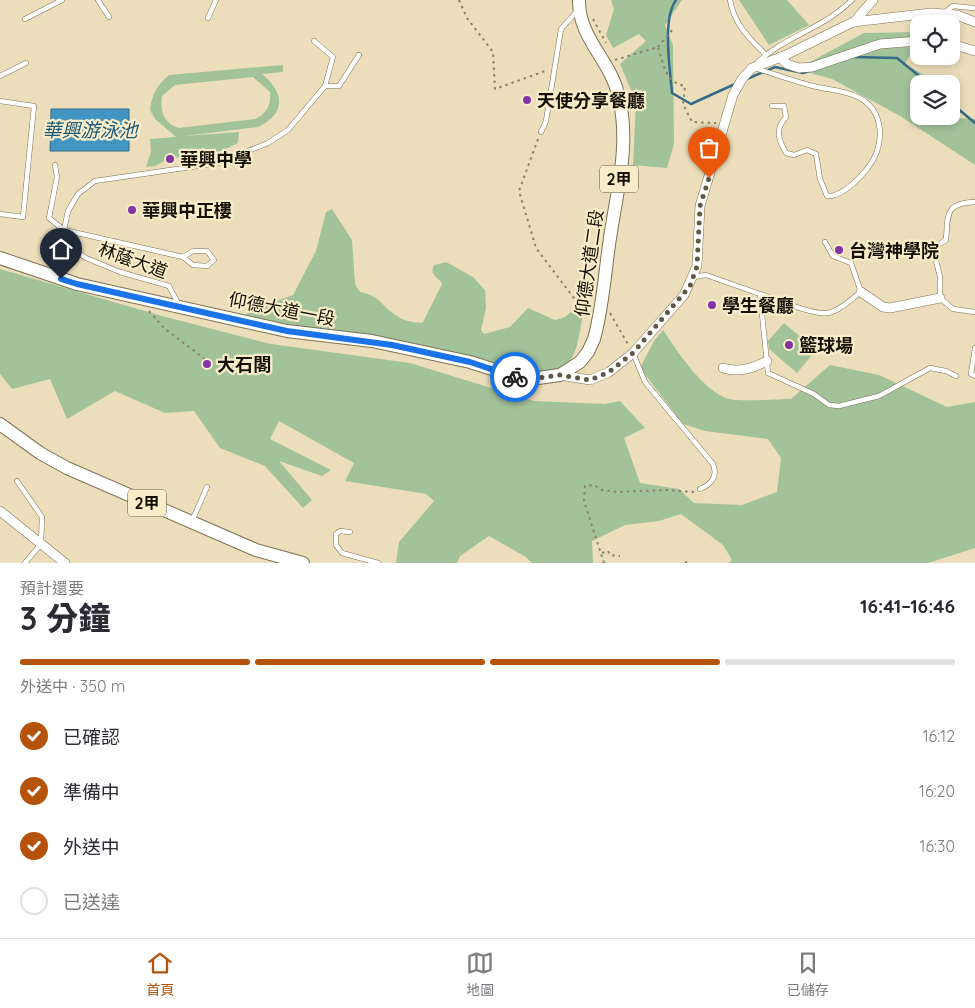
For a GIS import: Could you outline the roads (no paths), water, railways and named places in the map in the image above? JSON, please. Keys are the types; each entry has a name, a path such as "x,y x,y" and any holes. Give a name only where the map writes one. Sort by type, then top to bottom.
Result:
{"main road":[{"name":"仰德大道二段","path":"560,375 584,357 592,346 596,332 624,143 618,92 604,62 589,41 579,5"},
{"name":"仰德大道一段","path":"0,258 77,284 287,331 382,343 470,362 518,377 538,378 560,375"},
{"name":"2甲","path":"0,424 40,453 67,468 256,550 303,563"}],"street":[{"path":"854,22 873,0"},
{"path":"560,375 590,380 609,372 633,353 684,295 693,277 700,250 700,206 726,124 733,95 742,79 752,68 854,22 936,12 957,15 975,22"},
{"path":"780,57 787,64 798,68 812,67 880,44 910,42"},
{"path":"960,47 975,51"},
{"path":"860,292 883,307 890,308 940,298"},
{"path":"723,368 730,370 752,368 767,361"},
{"path":"0,511 65,563"}],"lane":[{"path":"25,19 62,0"},
{"path":"98,0 109,17"},
{"path":"208,18 216,0"},
{"path":"730,0 732,11 741,30 765,54"},
{"path":"772,106 784,106 786,117 779,124 778,133 786,153 794,155 807,150 816,154 820,179 827,196 836,196 871,164 881,134 879,120 876,112 859,97 752,68 765,54 816,27 852,0"},
{"path":"541,132 546,121 553,68 561,29 579,5"},
{"path":"936,12 953,6 974,8"},
{"path":"183,257 193,251 207,252 214,260 207,266 193,265 183,257 64,230 68,211 78,194 95,182 218,164 268,143 288,130 325,86 333,57 314,41"},
{"path":"325,86 339,86 359,55"},
{"path":"0,76 26,63"},
{"path":"0,101 34,106 23,217 0,214"},
{"name":"林蔭大道","path":"55,165 57,177 49,218 64,230 68,245 86,258 120,272 169,286 181,307"},
{"path":"975,202 959,202 952,208 947,215 946,240 934,248 940,277 940,298 953,309 975,312"},
{"path":"693,277 706,276 812,311 827,313 839,309 860,292 851,263 833,256 825,242"},
{"path":"760,294 768,373 814,394 829,405 839,406 879,396 930,368 946,370 956,376"},
{"path":"975,348 971,374 975,376"},
{"path":"633,353 645,382 713,464 716,472 714,477 710,484 700,489"},
{"path":"17,481 42,517 41,544 26,563"},
{"path":"192,523 207,487"},
{"path":"350,532 336,534 336,545 342,553 378,563"}],"water":[{"name":"華興游泳池","path":"51,109 129,109 129,151 50,151"}],"waterway":[{"path":"676,0 669,19 668,31 672,93 691,104 735,84"},
{"path":"852,57 897,58 918,75"},
{"path":"747,79 775,67 803,73 809,71"},
{"path":"960,110 975,123"}],"place":[{"name":"天使分享餐廳","path":"527,100"},
{"name":"華興中學","path":"170,159"},
{"name":"華興中正樓","path":"132,210"},
{"name":"台灣神學院","path":"839,250"},
{"name":"學生餐廳","path":"712,305"},
{"name":"籃球場","path":"789,345"},
{"name":"大石閣","path":"207,364"}]}
